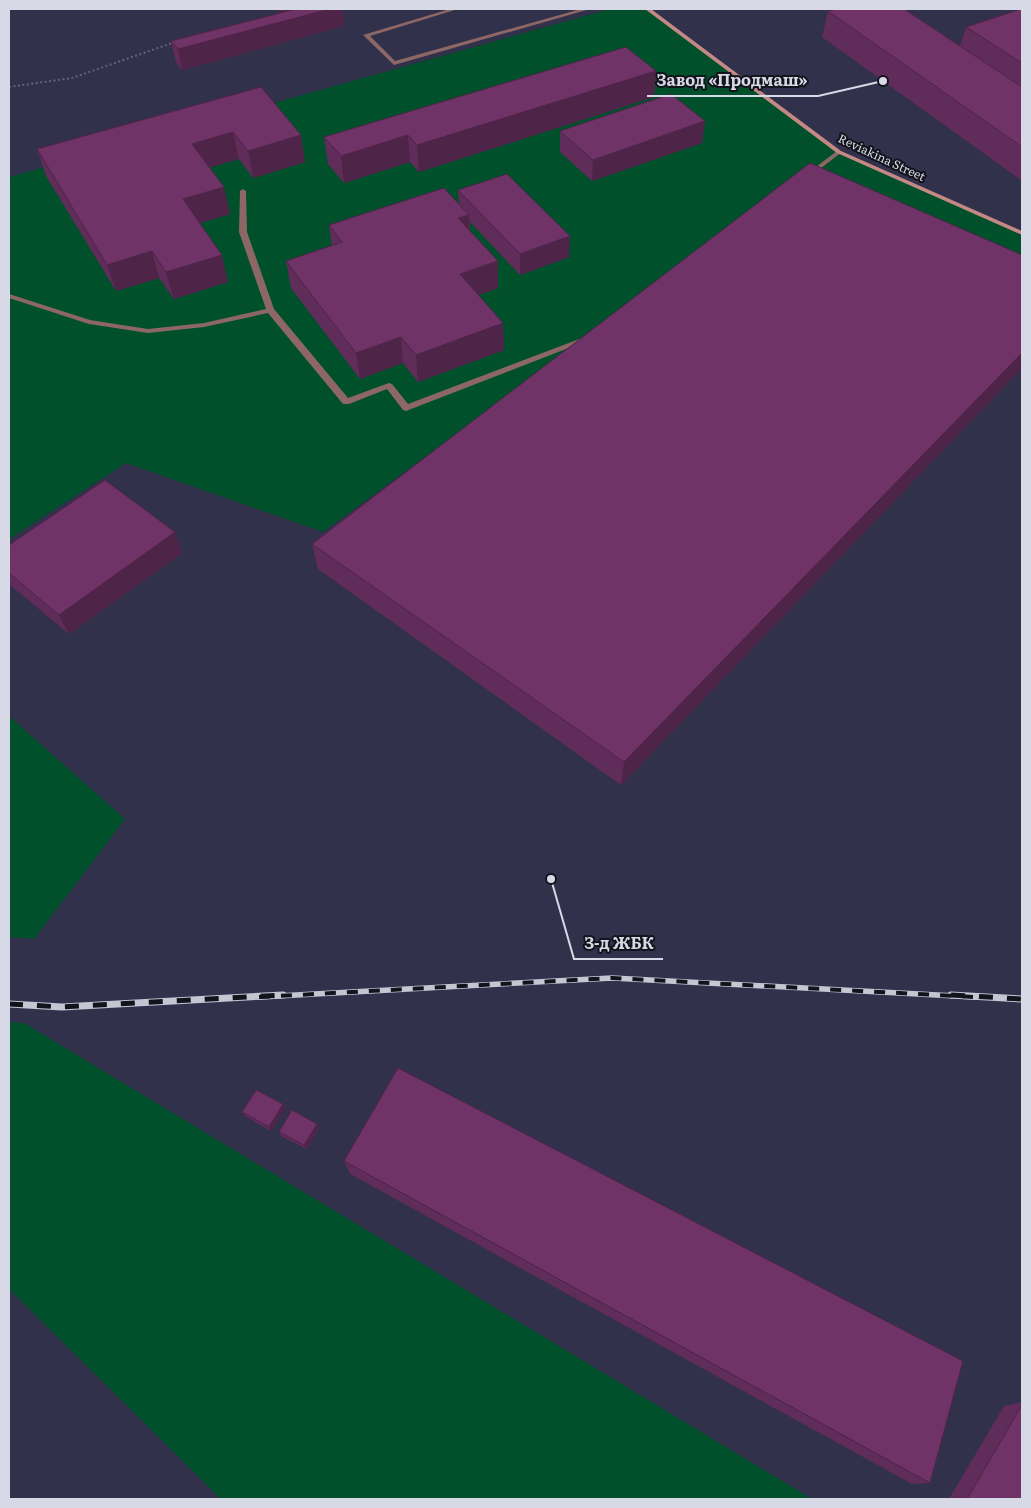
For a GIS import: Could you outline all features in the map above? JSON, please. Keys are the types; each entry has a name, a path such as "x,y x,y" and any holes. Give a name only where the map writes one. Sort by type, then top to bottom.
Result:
{"street":[{"name":"Reviakina Street","path":"648,9 839,152 1022,233"}],"lane":[{"path":"455,9 366,35 394,63 587,9"},
{"path":"801,180 839,152"},
{"path":"244,191 243,232 270,310 346,402 389,386 406,408 583,341 590,335"},
{"path":"9,296 90,322 148,331 204,325 270,310"}],"path":[{"path":"9,87 72,78 180,40"}],"shaded area":[{"path":"9,9 610,9 9,177"},
{"path":"648,9 1022,9 1022,233 839,152"},
{"path":"809,174 1022,269 1022,1499 812,1499 24,1023 9,1022 9,937 34,939 125,819 9,716 9,539 126,463 323,532"},
{"path":"9,1289 221,1499 9,1499"}],"green space":[{"path":"610,9 648,9 839,152 1022,233 1022,269 809,174 323,532 126,463 9,539 9,177"},
{"path":"9,716 125,819 34,939 9,937"},
{"path":"9,1022 24,1023 812,1499 221,1499 9,1289"}],"building":[{"path":"296,9 330,9 178,49 171,41"},
{"path":"836,9 904,9 1022,87 1022,147 828,11"},
{"path":"1022,9 1022,63 966,27"},
{"path":"626,47 656,71 417,145 408,135 341,156 324,137"},
{"path":"261,87 301,135 248,151 233,132 192,144 224,187 183,199 222,255 166,272 152,251 107,265 37,149"},
{"path":"671,94 705,121 593,160 560,131"},
{"path":"810,163 1022,255 1022,353 624,762 312,544"},
{"path":"507,174 570,236 520,254 458,190"},
{"path":"444,188 469,215 458,218 498,261 460,274 503,323 416,355 401,337 356,353 286,261 342,242 329,225"},
{"path":"105,480 175,532 59,615 9,573 9,545"},
{"path":"398,1068 963,1361 930,1483 344,1161"},
{"path":"256,1090 283,1104 269,1127 242,1112"},
{"path":"292,1110 317,1124 304,1145 279,1132"},
{"path":"1022,1405 1022,1499 967,1499"}],"railway":[{"path":"259,997 612,978 975,997"},
{"path":"9,1004 62,1007 283,995"},
{"path":"951,995 1022,999"}],"place":[{"name":"Завод «Продмаш»","path":"883,81"},
{"name":"З-д ЖБК","path":"551,879"}]}
